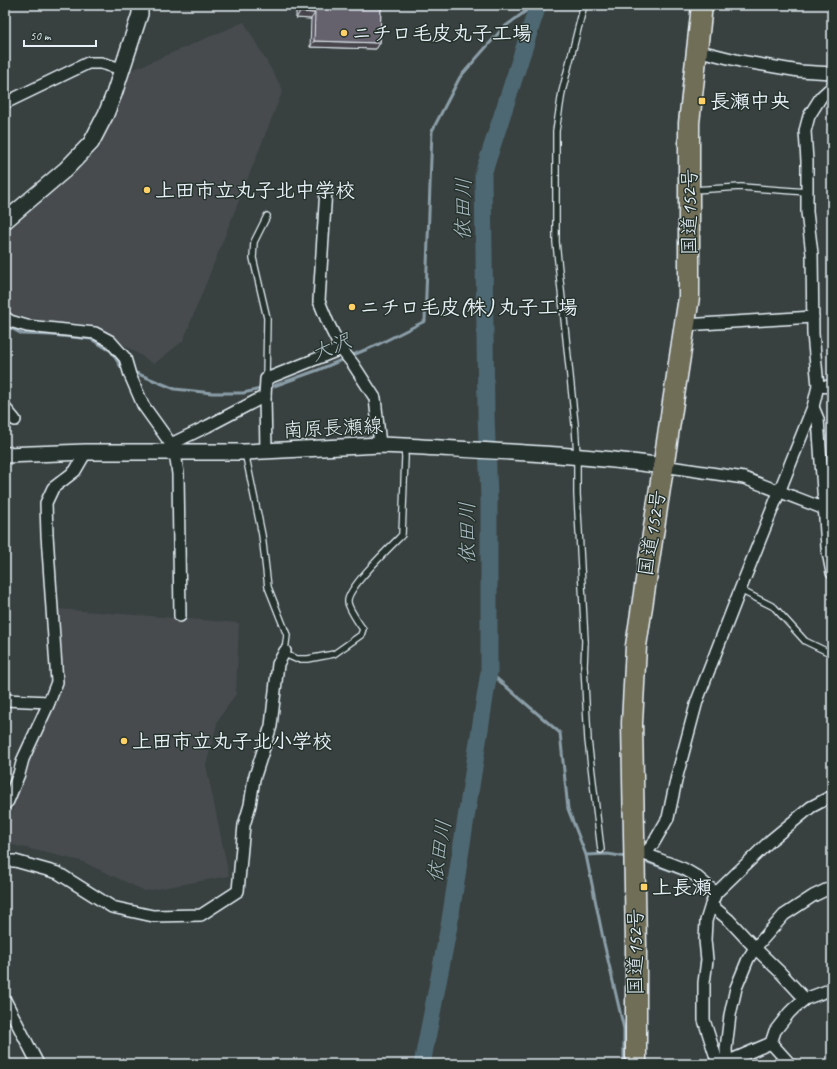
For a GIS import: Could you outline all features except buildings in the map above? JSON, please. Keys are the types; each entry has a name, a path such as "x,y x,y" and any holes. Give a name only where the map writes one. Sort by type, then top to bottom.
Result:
{"highway":[{"name":"国道152号","path":"636,1064 636,944 639,854 633,772 632,723 636,646 689,297 689,123 702,5"}],"main road":[{"path":"5,221 66,169 91,143 106,114 114,94 132,42 140,14 140,5"},
{"name":"南原長瀬線","path":"5,455 173,448 245,452 404,446 577,456 663,466"}],"street":[{"path":"696,50 740,62 798,71 832,73"},
{"path":"5,103 88,63 101,63 122,69"},
{"path":"639,854 653,844 668,818 677,776 697,701 813,407 818,386 813,334 812,254 807,212 807,161 805,131 809,116 821,97 832,87"},
{"path":"326,189 319,301 341,348 375,398 380,446"},
{"path":"5,317 10,321 28,326 95,333 110,341 125,358 130,375 143,405 173,448 178,474 180,616"},
{"path":"685,325 813,317"},
{"path":"266,451 266,379 341,348"},
{"path":"818,386 832,387"},
{"path":"173,448 208,426 265,396"},
{"path":"813,407 818,419 827,547 832,573"},
{"path":"5,408 15,420"},
{"path":"5,804 8,801 19,774 23,759 57,682 46,503 53,488 75,471 86,452"},
{"path":"663,466 744,478 825,509"},
{"path":"5,861 15,861 58,873 112,907 153,916 201,915 238,891 244,825 250,806 254,779 271,726 278,664 285,651"},
{"path":"5,700 49,702"},
{"path":"724,1064 704,1020 704,983 707,960 706,921 711,905 716,893 771,840 811,807 832,796"},
{"path":"639,854 684,869 696,876 716,893"},
{"path":"724,1064 728,1030 736,988 748,959 755,948 784,915 813,896 832,887"},
{"path":"711,905 730,920 805,999"},
{"path":"724,1064 771,1043 775,1031 788,1013 805,999 832,989"},
{"path":"5,1000 38,1064"},
{"path":"771,1043 790,1064"}],"lane":[{"path":"584,5 562,92 556,132 556,242 575,424 588,740 601,850"},
{"path":"689,190 741,187 807,192"},
{"path":"266,379 267,318 253,258 254,242 267,216"},
{"path":"245,452 262,535 268,588 287,636 285,651 287,655 296,659 308,659 334,654 361,635 363,630 348,603 349,595 368,570 402,535 405,457 404,446"},
{"path":"740,590 774,606 805,641 832,654"}],"shaded area":[{"name":"上田市立丸子北中学校","path":"244,22 283,90 183,341 154,364 93,325 46,321 13,315 5,307 5,229 98,151 132,70"},
{"name":"上田市立丸子北小学校","path":"58,609 239,623 236,694 218,720 206,765 229,876 145,891 81,861 5,843 5,837 26,762 62,682"}],"waterway":[{"name":"大沢","path":"131,371 175,389 212,393 243,393 274,386 318,370 379,344 425,321 432,131 460,77 503,28 534,5"},
{"name":"依田川","path":"422,1064 449,926 489,672 489,499 486,414 483,174 538,5"},
{"name":"大沢","path":"5,325 22,334 91,339 111,351 121,367 126,369"},
{"path":"489,672 560,733 568,809 586,855 624,1029 624,1064"},
{"path":"586,855 608,854 626,857"},
{"path":"645,861 686,876"},
{"path":"815,1001 832,996"}],"place":[{"name":"ニチロ毛皮丸子工場","path":"344,33"},
{"name":"長瀬中央","path":"702,101"},
{"name":"上田市立丸子北中学校","path":"147,190"},
{"name":"ニチロ毛皮(株) 丸子工場","path":"352,307"},
{"name":"上田市立丸子北小学校","path":"124,741"},
{"name":"上長瀬","path":"644,887"}]}
